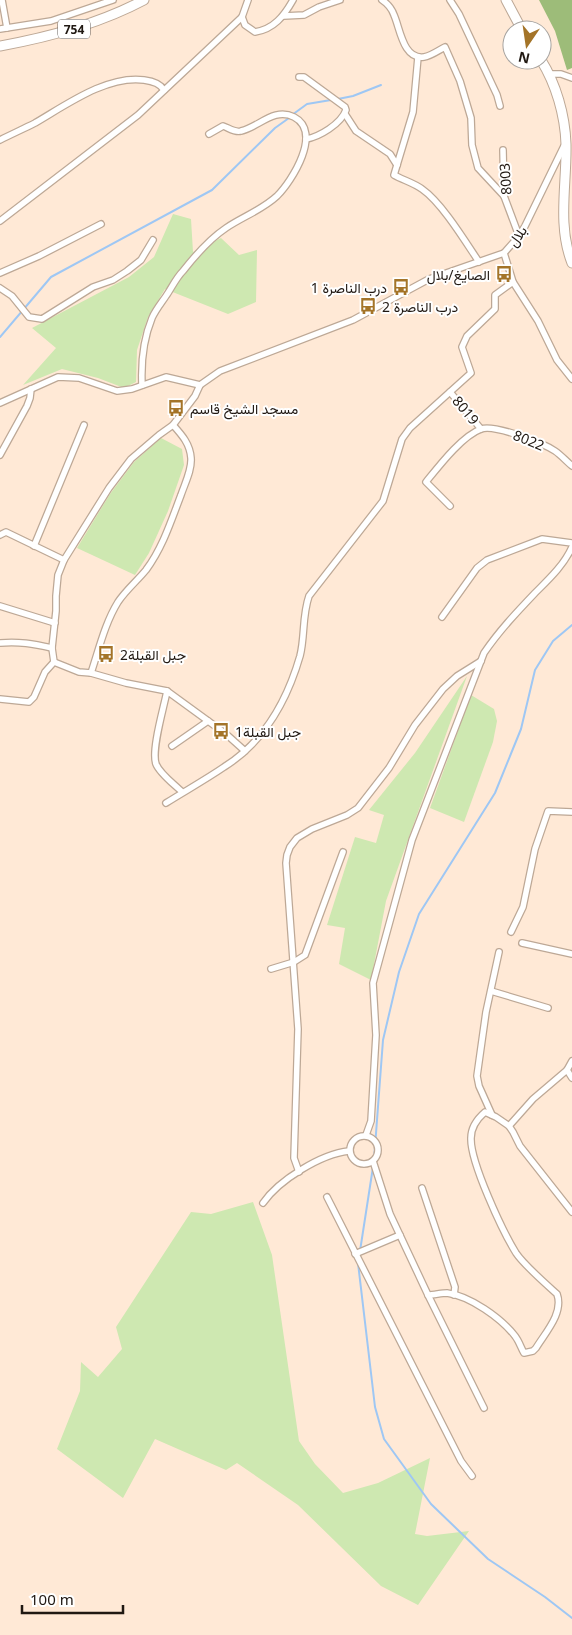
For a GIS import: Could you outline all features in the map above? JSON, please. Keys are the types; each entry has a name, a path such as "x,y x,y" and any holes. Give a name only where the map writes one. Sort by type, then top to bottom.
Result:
{"main road":[{"name":"754","path":"0,46 50,36 92,23 122,12 144,0"},
{"path":"506,0 517,20"},
{"path":"547,70 563,119 566,143 564,207 566,235 572,262"}],"street":[{"path":"2,0 7,28"},
{"path":"0,29 51,21 112,0"},
{"path":"0,220 138,115 242,17 248,0"},
{"path":"242,17 245,25 255,32 262,31 284,16 293,0"},
{"path":"284,16 304,15 319,7 340,0"},
{"path":"382,0 389,6 394,15 409,51 418,57 424,57 445,47 460,81 471,118 472,145 478,168 504,196"},
{"path":"450,0 459,14 497,95 500,106"},
{"path":"418,57 414,112 394,175 422,189 433,200 456,227 479,262"},
{"path":"550,74 561,74 572,78"},
{"path":"299,77 304,77 345,107 345,114 356,130 390,154 397,165"},
{"path":"0,140 73,100 109,84 125,80 152,81 164,90"},
{"path":"306,139 321,135 345,114"},
{"path":"142,385 141,362 152,318 181,272 225,229 262,207 277,195 290,178 306,145 305,132 300,122 294,117 280,115 269,117 241,131 235,131 223,126 209,134"},
{"name":"بلال","path":"566,143 519,236 504,253 513,282 538,321 557,360 572,379"},
{"name":"8003","path":"503,150 504,196 519,236"},
{"path":"0,273 39,256 101,224"},
{"path":"0,288 12,296 28,317 42,319 93,287 113,280 127,271 141,260 153,240"},
{"path":"54,662 52,648 58,575 64,560 109,488 131,459 173,425 200,385 220,371 353,320 429,279 504,253"},
{"path":"166,803 226,767 261,736 276,715 290,687 300,654 305,608 309,596 383,501 402,439 410,428 471,373 462,347 467,336 495,309 495,295 513,282"},
{"path":"0,403 58,377 68,376 117,391 132,390 166,377 200,385"},
{"path":"0,455 27,406 31,389"},
{"name":"8019","path":"450,392 481,428"},
{"path":"34,546 84,425"},
{"path":"91,673 111,614 119,601 145,571 161,546 189,473 190,450 184,438 173,425"},
{"path":"450,506 426,482 452,451 481,428"},
{"name":"8022","path":"481,428 506,431 542,444 555,451 572,466"},
{"path":"0,535 6,532 64,560"},
{"path":"442,617 477,568 487,560 542,539 572,543"},
{"path":"366,1136 371,1121 376,1034 373,983 412,840 481,661 499,631 559,568 572,547"},
{"path":"0,606 55,623"},
{"path":"0,643 13,642 52,648"},
{"path":"300,1172 294,1158 298,1029 286,863 287,855 297,838 358,808 389,768 415,725 442,689 457,676 481,661"},
{"path":"54,662 79,672 91,673 126,683 167,691 245,751"},
{"path":"0,699 23,702 32,700 45,672 54,662"},
{"path":"167,691 156,748 156,763 182,792"},
{"path":"172,746 208,721"},
{"path":"511,932 523,907 535,849 548,811 572,812"},
{"path":"271,968 294,962 304,955 344,852"},
{"path":"522,943 572,954"},
{"path":"492,1115 479,1086 477,1076 486,1012 499,952"},
{"path":"491,991 548,1008"},
{"path":"509,1126 533,1099 567,1070 572,1061"},
{"path":"567,1070 572,1078"},
{"path":"428,1295 447,1293 465,1298 478,1305 516,1337 524,1353 533,1351 536,1348 557,1314 559,1300 557,1294 517,1254 486,1190 473,1152 471,1139 473,1127 479,1117 485,1112 509,1126 520,1146 572,1212"},
{"path":"366,1136 375,1141 378,1146 376,1156 369,1163 360,1164 353,1159 349,1151 352,1141 366,1136"},
{"path":"263,1203 269,1195 323,1158 349,1151"},
{"path":"373,1161 390,1214 484,1408"},
{"path":"422,1188 455,1287 454,1295"},
{"path":"327,1197 461,1461 472,1476"},
{"path":"356,1254 400,1235"}],"green space":[{"path":"539,0 572,0 572,68 567,70 552,20 549,20"},
{"path":"173,214 191,219 193,252 221,238 239,255 257,250 256,302 228,314 165,289 148,317 137,350 136,382 124,388 98,378 62,369 23,385 56,348 32,328 129,277 154,257"},
{"path":"161,438 182,449 184,465 168,511 149,553 135,575 77,548 110,494 134,462"},
{"path":"467,676 386,901 371,980 339,964 345,928 327,925 355,837 376,843 384,815 369,810 415,753"},
{"path":"471,695 494,709 497,721 493,742 464,822 430,808"},
{"path":"253,1202 272,1255 299,1441 315,1464 343,1493 378,1483 430,1458 415,1534 427,1536 469,1531 418,1605 381,1586 298,1505 237,1463 226,1470 155,1439 123,1498 57,1449 80,1391 81,1362 98,1377 122,1349 116,1327 191,1212 211,1214"}],"waterway":[{"path":"338,99 353,96 381,85"},
{"path":"292,115 307,104 331,100"},
{"path":"0,337 51,277 212,190 275,128 289,118"},
{"path":"374,1160 383,1040 399,972 419,914 495,793 521,729 535,670 553,641 572,625"},
{"path":"360,1251 373,1167"},
{"path":"358,1263 375,1407 384,1439 431,1504 488,1559 545,1597 572,1618"}],"place":[{"name":"الصايغ/بلال","path":"504,274"},
{"name":"درب الناصرة 1","path":"401,287"},
{"name":"درب الناصرة 2","path":"368,306"},
{"name":"مسجد الشيخ قاسم","path":"176,408"},
{"name":"جبل القبلة2","path":"106,654"},
{"name":"جبل القبلة1","path":"221,731"}]}
